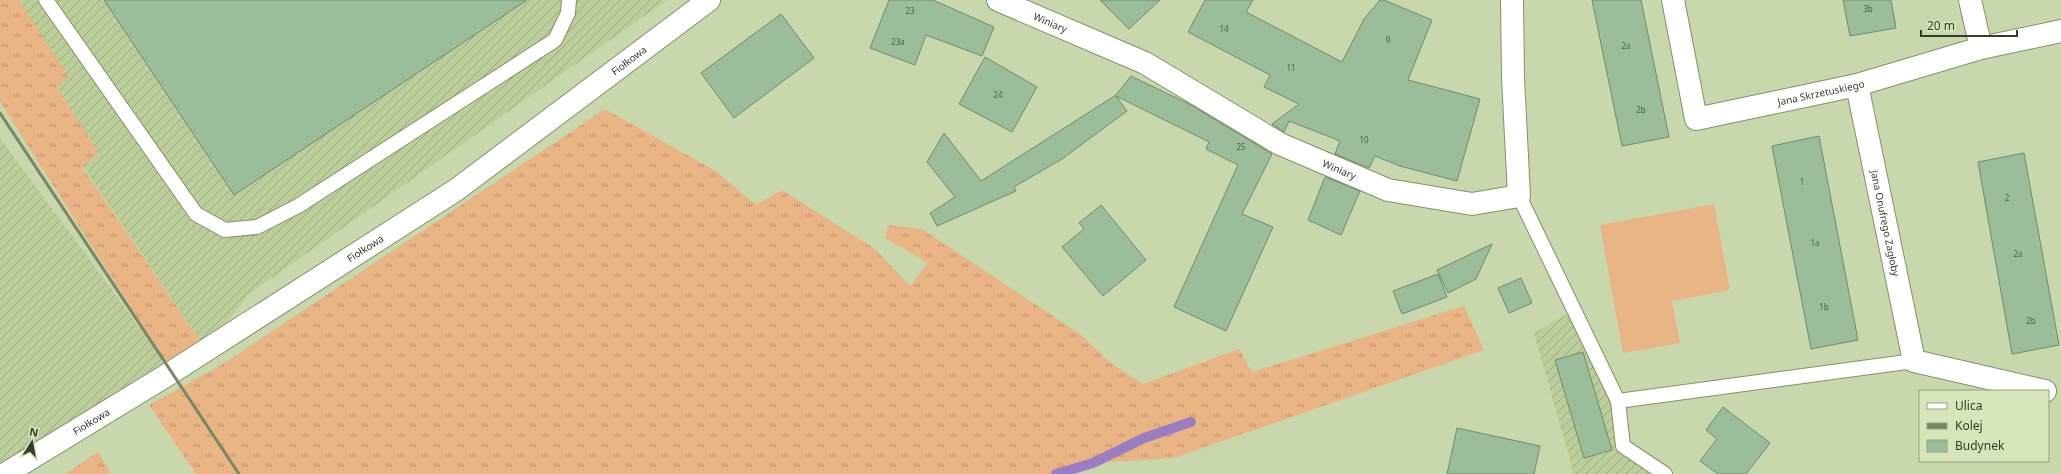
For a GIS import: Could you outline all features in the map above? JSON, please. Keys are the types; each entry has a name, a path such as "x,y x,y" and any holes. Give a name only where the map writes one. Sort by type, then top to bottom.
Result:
{"street":[{"name":"Fiołkowa","path":"5,474 172,372 456,190 709,0"},
{"name":"Winiary","path":"998,0 1145,63 1280,144 1388,190 1472,204 1519,196"},
{"path":"1512,0 1513,78 1519,196"},
{"name":"Jana Skrzetuskiego","path":"1673,0 1696,119 1857,84 1981,48 2061,31"},
{"path":"1970,0 1981,48"},
{"name":"Jana Onufrego Zagłoby","path":"1857,84 1914,361"},
{"path":"1914,361 2041,390"},
{"path":"2049,392 2061,395"}],"lane":[{"path":"46,0 196,214 225,230 257,227 298,206 555,40 568,13 570,0"},
{"path":"1519,196 1618,401 1623,446 1665,474"},
{"path":"1618,401 1914,361"}],"shaded area":[{"path":"0,0 667,0 249,294 206,350 0,42"},
{"path":"0,138 172,372 0,474"},
{"path":"1574,310 1618,401 1623,446 1665,474 1574,474 1534,333"}],"green space":[{"path":"0,0 19,0 69,77 57,88 99,153 82,167 206,350 172,372 0,102"},
{"path":"605,109 716,171 756,205 782,190 875,249 910,286 928,263 885,238 888,225 922,229 1080,334 1112,364 1143,384 1239,349 1252,372 1464,306 1484,350 1174,458 1093,463 1056,474 196,474 149,405 223,364"},
{"path":"1714,204 1730,290 1672,301 1680,343 1623,353 1600,225"},
{"path":"98,452 111,474 65,474"}],"building":[{"path":"104,0 527,0 234,195"},
{"path":"889,0 933,0 994,27 982,56 926,35 915,65 870,48"},
{"path":"1100,0 1160,0 1129,29"},
{"path":"1205,0 1253,0 1246,12 1342,62 1364,19 1380,0 1384,0 1432,20 1408,80 1480,99 1457,181 1400,166 1375,156 1369,168 1335,154 1340,141 1289,121 1284,132 1272,124 1299,104 1264,87 1270,75 1188,32"},
{"path":"1592,0 1641,0 1669,137 1622,146"},
{"path":"1843,0 1891,0 1896,28 1850,36"},
{"path":"781,14 814,58 734,118 701,73"},
{"path":"985,57 1037,87 1012,132 959,104"},
{"path":"1131,76 1191,105 1272,154 1242,214 1273,227 1226,331 1174,307 1238,165 1206,149 1209,142 1116,96 1127,111 1062,159 1014,187 1016,191 937,226 930,213 955,197 927,162 944,133 981,181 1116,95"},
{"path":"1819,136 1858,340 1811,349 1772,146"},
{"path":"2024,153 2059,345 2012,354 1978,162"},
{"path":"1325,177 1360,191 1341,235 1308,220"},
{"path":"1101,205 1146,260 1103,296 1062,247 1084,229 1079,223"},
{"path":"1492,244 1476,279 1448,293 1437,270"},
{"path":"1438,274 1447,297 1402,314 1393,291"},
{"path":"1521,278 1532,303 1509,313 1498,288"},
{"path":"1583,352 1612,450 1584,458 1555,360"},
{"path":"1723,407 1770,443 1746,474 1718,474 1700,461 1717,439 1706,430"},
{"path":"1457,428 1540,446 1534,474 1447,474"}],"waterway":[{"path":"1056,474 1093,463 1144,438 1191,422"}],"railway":[{"path":"0,113 239,474"}]}
